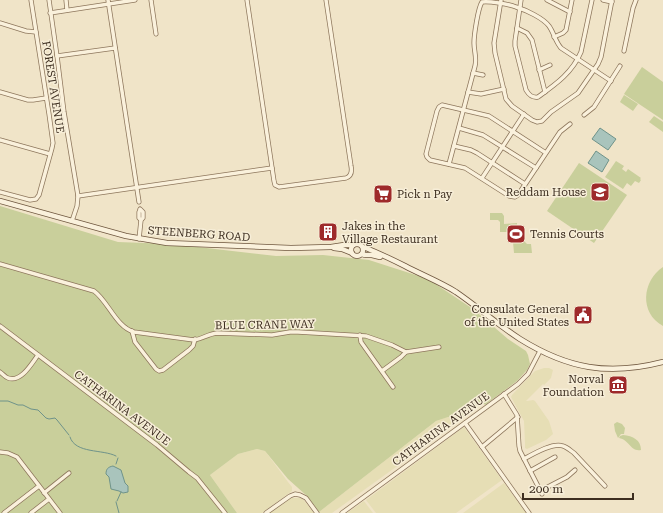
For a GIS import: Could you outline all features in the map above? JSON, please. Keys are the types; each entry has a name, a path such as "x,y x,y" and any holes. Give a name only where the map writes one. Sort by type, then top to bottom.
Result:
{"main road":[{"name":"STEENBERG ROAD","path":"0,201 72,222 139,239 166,243 291,248 353,245"},
{"path":"405,266 376,256 362,254 357,256 352,253 351,248 353,245 358,244 429,277 455,292 519,339 540,351 565,362 601,369 619,369 663,362"},
{"name":"STEENBERG ROAD","path":"330,247 342,249 352,253"},
{"path":"362,254 364,251 363,247"}],"street":[{"name":"FOREST AVENUE","path":"0,192 30,200 36,199 39,195 52,143 31,0"},
{"path":"48,0 58,56 64,112 78,196 77,206 72,222"},
{"path":"66,0 67,10"},
{"path":"50,13 109,2 135,0"},
{"path":"150,0 156,34"},
{"path":"247,0 274,184 279,187 346,178 352,173 326,0"},
{"path":"521,0 515,46 526,90 529,95 535,97 545,92 561,80 578,60 592,0"},
{"path":"547,0 570,12"},
{"path":"554,37 562,34 566,30 572,0"},
{"path":"500,2 494,43 506,100 509,104 535,121 539,122 578,93 600,61 612,1 603,0"},
{"path":"624,51 636,0"},
{"path":"109,2 139,202"},
{"path":"449,164 464,110 476,58 474,48 475,37 481,3 500,2 520,8 544,21 550,27 560,48 611,81"},
{"path":"0,23 26,31 36,32"},
{"path":"517,28 527,33 530,37 545,92"},
{"path":"58,56 115,48"},
{"path":"539,70 550,65"},
{"path":"584,115 594,107 620,66"},
{"path":"473,73 483,75"},
{"path":"468,92 481,94 504,90"},
{"path":"0,92 28,100 46,98"},
{"path":"546,153 489,116 442,105 437,110 426,154 430,160 465,168 510,196 515,197 518,195 525,184 536,168 546,153 560,132 570,124"},
{"path":"482,178 524,114"},
{"path":"459,128 480,133 536,168"},
{"path":"0,140 50,154"},
{"path":"454,146 473,151 525,184"},
{"path":"78,196 272,168"},
{"path":"139,239 142,219 140,218 138,212 140,209"},
{"path":"0,264 94,291 124,327 132,331 135,342 159,371 163,370 192,348 195,340"},
{"name":"CATHARINA AVENUE","path":"0,326 197,478 225,513"},
{"name":"BLUE CRANE WAY","path":"132,331 195,340 217,333 272,335 298,332 360,335 392,345 406,352"},
{"path":"360,335 361,342 393,387"},
{"path":"382,371 406,352 439,347"},
{"name":"CATHARINA AVENUE","path":"342,513 518,384 525,378 531,369 540,351"},
{"path":"0,372 8,378 14,379 19,377 38,355"},
{"path":"504,394 518,417 519,448 541,492 575,470"},
{"path":"482,447 518,417"},
{"path":"465,423 529,513"},
{"path":"524,459 553,446 563,446 574,453 605,486"},
{"path":"0,452 8,453 17,457 60,513"},
{"path":"530,471 555,457"},
{"path":"44,493 69,473"},
{"path":"4,513 39,486"},
{"path":"266,513 295,494 306,498 317,513"},
{"path":"31,513 49,499"}],"shaded area":[{"path":"544,368 553,370 551,378 526,401 535,401 549,421 553,434 546,440 527,449 525,448 524,421 511,397 535,371"},
{"path":"447,417 455,419 457,423 332,513 319,512 436,421"},
{"path":"464,427 502,480 456,513 376,513 366,500"},
{"path":"257,449 265,451 292,487 292,491 262,513 237,513 210,475 238,454"},
{"path":"504,483 526,513 463,513"},
{"path":"290,498 302,498 314,513 270,513"},
{"path":"364,501 373,513 347,513"}],"green space":[{"path":"642,67 663,82 663,120 624,94"},
{"path":"624,95 638,104 633,111 620,102"},
{"path":"654,116 663,122 663,132 649,122"},
{"path":"616,161 624,166 622,169 626,172 628,169 641,178 639,183 635,181 631,186 627,183 623,189 605,177"},
{"path":"579,163 627,195 594,243 547,211"},
{"path":"0,206 118,242 172,244 276,256 323,255 369,260 428,279 473,309 508,339 526,351 530,364 527,370 517,381 485,405 482,401 476,406 475,404 472,406 473,408 457,423 455,419 448,417 436,421 319,512 307,496 288,479 265,451 257,449 238,454 210,475 237,513 0,513"},
{"name":"Tennis Courts","path":"490,213 502,213 504,216 504,224 517,223 517,231 519,233 524,233 525,242 527,244 531,244 532,253 514,253 513,242 508,242 508,232 500,232 500,222 498,220 490,220"},
{"path":"663,267 663,326 655,320 650,313 646,297 647,288 651,280"},
{"path":"617,422 622,424 625,428 624,434 621,434 618,438 614,424"},
{"path":"623,435 636,439 640,444 641,450 632,448 626,441 619,438"}],"water":[{"path":"600,128 616,139 608,150 592,139"},
{"path":"596,151 609,160 602,172 588,163"},
{"path":"113,466 121,470 125,483 128,486 128,492 123,493 111,489 109,477 106,472 108,468"}],"waterway":[{"path":"0,401 8,401 18,405 23,405 31,409 38,410 46,418 55,418 69,435"},
{"path":"70,437 77,446 83,449 116,456"},
{"path":"116,464 118,458"},
{"path":"117,501 121,492"},
{"path":"116,502 119,513"}],"place":[{"name":"Reddam House","path":"600,192"},
{"name":"Pick n Pay","path":"383,194"},
{"name":"Jakes in the Village Restaurant","path":"328,232"},
{"name":"Tennis Courts","path":"516,234"},
{"name":"Consulate General of the United States","path":"583,315"},
{"name":"Norval Foundation","path":"618,385"}]}
